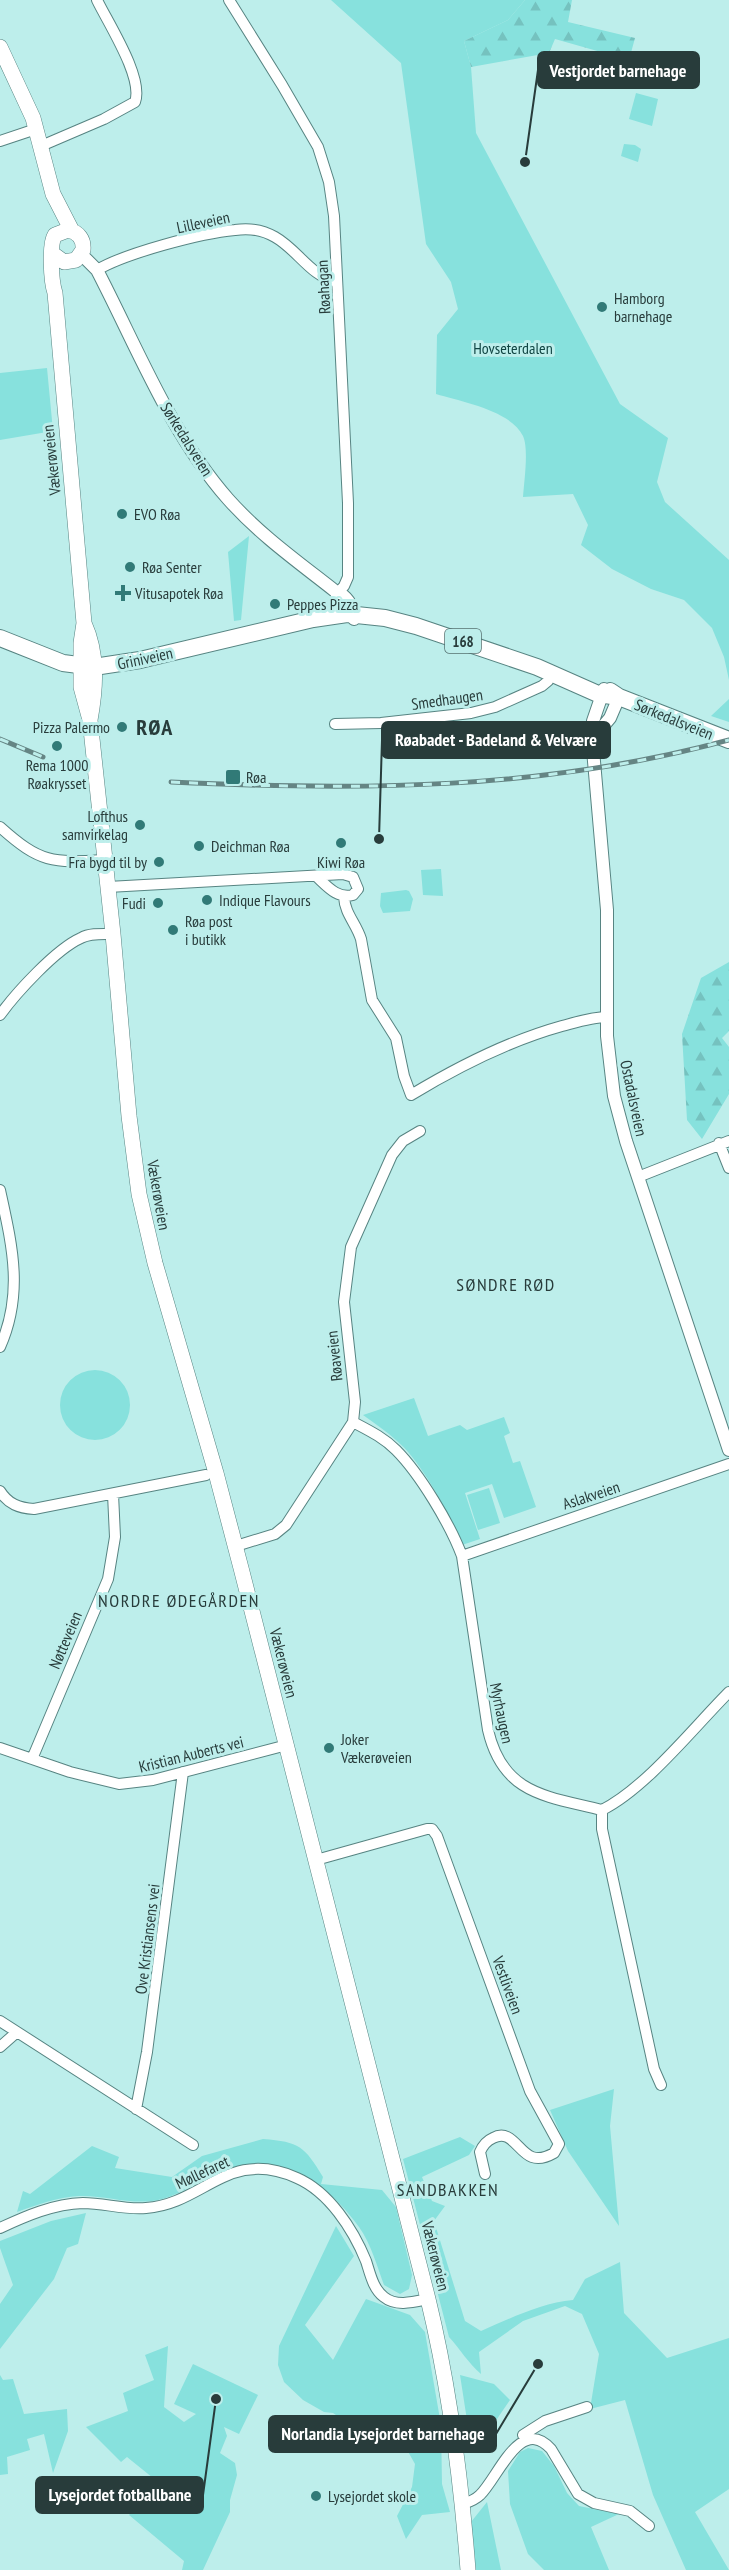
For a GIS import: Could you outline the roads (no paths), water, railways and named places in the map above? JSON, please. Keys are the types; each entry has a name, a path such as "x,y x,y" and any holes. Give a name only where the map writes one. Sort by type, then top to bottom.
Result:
{"main road":[{"path":"0,47 21,90 36,129 53,194 56,235"},
{"path":"53,194 72,231"},
{"path":"63,230 72,231 79,235 83,243 75,258 60,260 53,254 51,243 63,230"},
{"name":"Vækerøveien","path":"53,254 51,280 55,293 84,624 91,638 87,667 95,686 90,720 113,934 129,1116 141,1204 155,1263 236,1546 428,2299 448,2391 463,2504 468,2570"},
{"name":"Vækerøveien","path":"55,293 75,258"},
{"name":"Griniveien","path":"0,638 50,659 87,667 140,660 293,625 350,617"},
{"name":"Sørkedalsveien","path":"350,617 385,618 416,626 556,674 572,685 603,691 729,740"}],"street":[{"path":"41,146 104,119 135,102 138,94 133,73 97,0"},
{"name":"Røahagan","path":"229,0 318,147 324,163 334,216 348,502 348,577 337,593"},
{"path":"0,141 36,129"},
{"name":"Lilleveien","path":"97,270 127,257 215,233 250,230 272,235 283,242 316,274 337,282"},
{"name":"Sørkedalsveien","path":"75,258 97,270 178,428 210,477 241,513 273,544 348,599 350,617"},
{"name":"Smedhaugen","path":"335,724 439,717 495,707 542,686 556,674"},
{"name":"Ostadalsveien","path":"603,691 593,721 593,756 607,925 608,1058 614,1096 638,1177 729,1450"},
{"path":"594,736 610,718 619,697"},
{"path":"0,827 25,847 46,858 60,862 104,860"},
{"path":"108,887 343,874 353,877 358,889 353,895 344,897 316,876"},
{"path":"344,897 344,908 358,929 361,939 372,1000 396,1038 404,1077 411,1095 494,1050 520,1039 584,1020 607,1017"},
{"path":"0,1015 69,944 90,935 113,934"},
{"name":"Røaveien","path":"353,1422 355,1402 344,1302 351,1247 392,1155 403,1142 420,1131"},
{"path":"638,1177 724,1142 729,1168"},
{"path":"0,1190 11,1242 15,1288 11,1314 0,1347"},
{"path":"236,1546 275,1534 286,1526 353,1422"},
{"name":"Myrhaugen","path":"353,1422 375,1434 395,1449 410,1466 449,1527 462,1556 488,1730 498,1758 511,1776 527,1790 602,1810"},
{"name":"Aslakveien","path":"462,1556 729,1464"},
{"path":"0,1491 5,1499 16,1506 34,1509 206,1475"},
{"name":"Nøtteveien","path":"32,1759 108,1579 115,1537 113,1494"},
{"path":"661,2085 654,2069 602,1829 602,1810 618,1802 678,1746 729,1692"},
{"name":"Kristian Auberts vei","path":"0,1748 97,1781 119,1785 183,1773 287,1744"},
{"name":"Ove Kristiansens vei","path":"136,2109 147,2052 183,1773"},
{"name":"Vestliveien","path":"316,1860 427,1829 434,1831 437,1836 530,2091 559,2144 554,2153 536,2158 527,2155 508,2137 496,2136 485,2143 480,2152 484,2174"},
{"path":"0,2020 193,2145"},
{"path":"0,2047 17,2032"},
{"name":"Møllefaret","path":"0,2228 54,2207 82,2203 146,2208 169,2204 229,2174 257,2169 274,2171 287,2174 310,2186 334,2207 358,2245 374,2284 385,2298 400,2303 428,2299"},
{"path":"523,2435 545,2421 588,2407"},
{"path":"463,2504 479,2496 497,2475 514,2447 524,2440 534,2439 546,2444 550,2449 578,2494 594,2503 624,2508 640,2517 649,2526"}],"railway":[{"path":"0,739 43,757"},
{"path":"171,782 382,786 521,778 660,757 729,740"}],"place":[{"name":"Vestjordet barnehage","path":"525,162"},
{"name":"Hamborg barnehage","path":"602,307"},
{"name":"EVO Røa","path":"122,514"},
{"name":"Røa Senter","path":"130,567"},
{"name":"Vitusapotek Røa","path":"123,593"},
{"name":"Peppes Pizza","path":"275,604"},
{"name":"Pizza Palermo","path":"122,727"},
{"name":"Rema 1000 Røakrysset","path":"57,746"},
{"name":"Røa","path":"233,777"},
{"name":"Lofthus samvirkelag","path":"140,825"},
{"name":"Røabadet - Badeland & Velvære","path":"379,839"},
{"name":"Kiwi Røa","path":"341,843"},
{"name":"Deichman Røa","path":"199,846"},
{"name":"Fra bygd til by","path":"159,862"},
{"name":"Indique Flavours","path":"207,900"},
{"name":"Fudi","path":"158,903"},
{"name":"Røa post i butikk","path":"173,930"},
{"name":"Joker Vækerøveien","path":"329,1748"},
{"name":"Norlandia Lysejordet barnehage","path":"538,2364"},
{"name":"Lysejordet fotballbane","path":"216,2399"},
{"name":"Lysejordet skole","path":"316,2496"}],"district":[{"name":"RØA","path":"155,727"},
{"name":"SØNDRE RØD","path":"506,1284"},
{"name":"NORDRE ØDEGÅRDEN","path":"179,1600"},
{"name":"SANDBAKKEN","path":"448,2189"}],"park label":[{"name":"Hovseterdalen","path":"513,348"}]}
